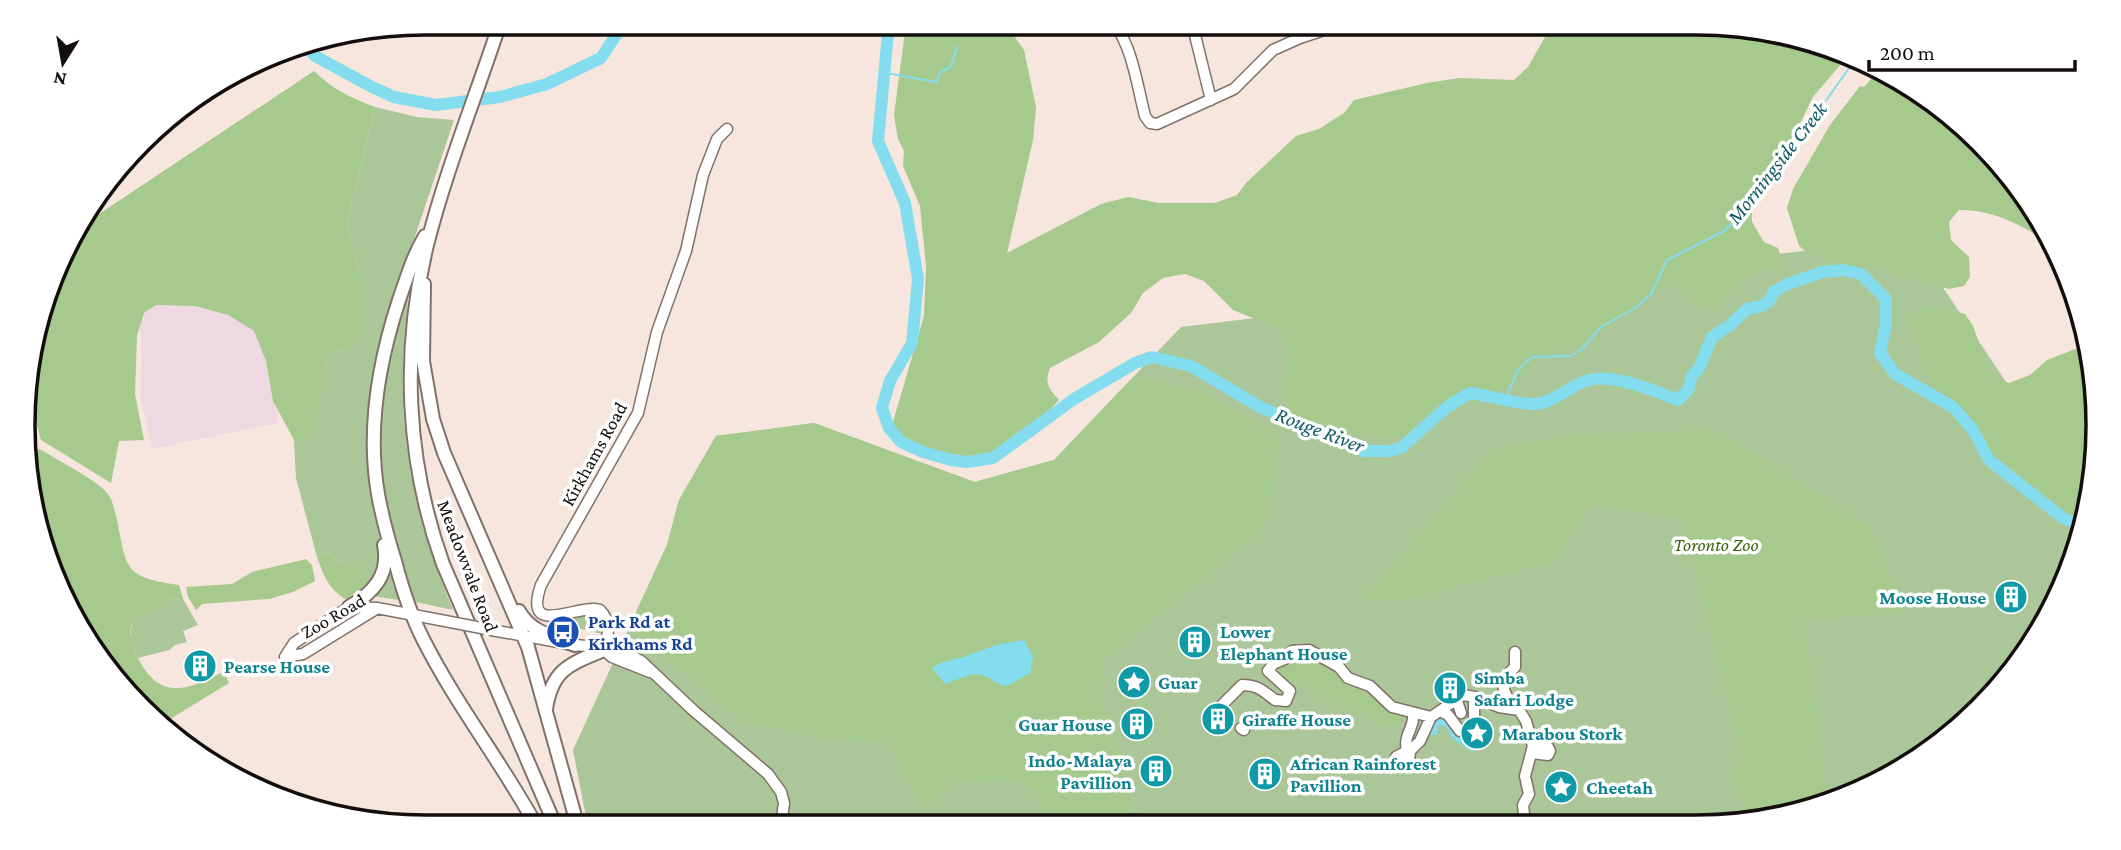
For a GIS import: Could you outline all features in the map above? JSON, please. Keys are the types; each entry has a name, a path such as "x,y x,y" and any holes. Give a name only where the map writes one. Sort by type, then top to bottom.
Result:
{"main road":[{"name":"Meadowvale Road","path":"496,35 434,220 423,263 412,332 411,415 419,481 428,524 550,815"},
{"path":"349,607 366,597 380,582 386,562 378,493 375,424 382,365 389,331 414,255 434,220"},
{"path":"423,263 425,305 422,361 427,396 443,453 524,636 575,815"},
{"path":"378,493 395,563 422,638 451,691 530,815"},
{"path":"496,571 522,617 531,626 544,634 575,645"},
{"path":"546,713 551,689 565,667 604,650"}],"street":[{"path":"1123,35 1144,116 1150,123 1163,123 1234,89 1273,50 1309,35"},
{"path":"1195,35 1211,100"},
{"name":"Kirkhams Road","path":"604,650 609,624 600,610 584,609 564,616 549,616 542,613 537,598 541,585 638,413 657,332 686,251 703,175 717,139 727,129"},
{"path":"349,607 377,608"},
{"name":"Zoo Road","path":"349,607 294,643 285,657 303,654 377,608 604,650 612,657 654,673 768,774 781,792 784,803 782,815"},
{"path":"1221,706 1242,685 1253,685 1266,691 1275,700 1286,701 1290,691 1268,671 1273,664 1292,651 1301,649 1309,650 1333,663 1348,678 1370,686 1392,707 1430,717"},
{"path":"1513,709 1503,688 1506,675 1515,667 1515,652"},
{"path":"1413,713 1414,721 1405,735 1408,751 1420,741 1430,717 1463,695 1522,712 1532,749 1525,776 1529,793 1523,806 1524,815"},
{"path":"1440,710 1448,715 1460,731 1471,730 1474,725 1472,705 1475,697"},
{"path":"1455,698 1461,713"}],"shaded area":[{"path":"156,305 195,306 228,315 254,331 266,361 279,423 152,449 140,395 140,326 145,313"}],"green space":[{"path":"905,35 1013,35 1024,50 1036,107 1033,140 1007,253 1101,204 1128,197 1159,203 1215,203 1237,195 1246,183 1296,136 1319,129 1344,113 1354,100 1459,78 1514,80 1528,67 1546,35 1696,35 1747,38 1797,48 1841,64 1813,97 1784,156 1752,199 1752,222 1764,242 1778,248 1782,260 1779,270 1759,271 1742,280 1715,310 1666,286 1638,300 1616,323 1589,340 1556,352 1529,367 1511,387 1501,385 1488,395 1449,407 1438,424 1423,432 1384,437 1319,425 1285,413 1289,358 1287,340 1275,327 1233,310 1204,281 1185,274 1163,278 1143,293 1131,313 1099,342 1050,368 1048,386 1059,400 1022,439 999,456 974,461 949,458 901,445 897,441 893,422 924,316 926,266 920,206 903,166 904,151 898,139 894,115"},
{"path":"314,71 342,92 375,107 347,223 362,283 365,315 362,330 349,348 326,357 318,416 309,438 303,445 294,440 273,401 266,361 254,331 228,315 195,306 156,305 144,313 137,336 135,394 144,440 119,441 111,483 41,440 35,418 36,399 48,324 75,253 96,216"},
{"path":"1873,77 1913,101 1953,132 1989,168 2020,208 2037,236 1999,217 1959,210 1949,222 1951,240 1969,257 1970,277 1964,286 1949,289 1898,276 1886,269 1846,264 1810,255 1799,246 1787,208 1793,189 1830,125 1860,86 1864,87"},
{"path":"375,107 417,117 454,120 399,284 371,468 372,503 383,563 369,587 355,563 352,567 337,562 329,553 317,557 296,478 294,440 303,445 317,416 326,357 349,348 362,283 347,223"},
{"name":"Toronto Zoo","path":"1910,238 2080,493 2079,501 2056,574 2034,620 2005,662 1972,701 1933,734 1891,763 1845,785 1772,808 1696,815 586,815 573,750 667,545 679,500 716,436 814,423 975,482 1054,460 1181,327"},
{"path":"404,299 408,300 403,383 408,458 425,532 453,610 411,601 392,533 385,494 382,410 390,355"},
{"path":"1937,307 1965,314 1973,326 1988,368 1999,380 2009,383 2030,375 2047,360 2079,348 2085,399 2085,451 2079,501 2071,531 2016,473 1955,421 1923,368 1914,330 1902,316 1919,309"},
{"path":"1134,376 1205,394 1280,436 1265,527 1103,661 1102,703 1123,760 1131,815 1043,815 1036,792 1015,780 957,781 926,807 907,782 889,742 821,738 741,721 629,627 667,545 679,500 716,436 814,423 974,482 1054,460"},
{"path":"1717,430 1871,527 1905,614 1804,619 1827,792 1797,802 1746,812 1732,775 1742,760 1682,519 1590,505 1557,561 1403,600 1362,601 1493,448 1583,434"},
{"path":"40,449 86,477 108,494 115,510 123,550 131,568 148,578 179,585 183,599 170,600 132,622 130,632 133,646 147,673 166,687 188,687 224,671 229,683 170,719 132,682 87,620 65,574 42,501 36,450"},
{"path":"329,553 337,562 352,567 356,562 369,587 347,600 335,591 317,557"},
{"path":"306,559 312,565 315,581 293,592 269,599 202,604 196,610 188,597 186,587 232,584 252,572"},
{"path":"389,564 395,579 392,580 399,600 372,596"},
{"path":"183,599 198,625 183,631 187,642 138,658 130,640 132,622 170,600"},
{"path":"594,613 605,626 602,634 557,623"},
{"path":"1303,653 1336,670 1347,685 1372,694 1407,714 1397,727 1383,726 1373,721 1367,713 1352,713 1276,674 1278,666"}],"water":[{"path":"1024,640 1033,657 1030,673 1007,686 980,674 965,676 945,684 932,668 996,645"},
{"name":"Marabou Stork","path":"1445,715 1467,738 1476,722 1487,719 1483,738 1476,749 1472,752 1452,738 1445,726 1438,725 1437,735 1428,735 1429,727 1436,716"}],"waterway":[{"name":"Rouge River","path":"311,52 394,97 436,105 500,97 547,84 601,58 616,35"},
{"name":"Rouge River","path":"888,35 878,141 905,203 918,279 912,343 890,381 882,408 889,428 901,442 923,452 967,462 993,458 1074,399 1135,363 1152,357 1191,366 1260,407 1364,451 1401,448 1447,407 1470,393 1534,404 1549,401 1582,382 1599,378 1634,384 1678,400 1689,389 1691,378 1700,366 1712,337 1747,309 1762,306 1774,292 1785,285 1822,272 1843,270 1861,274 1886,299 1886,323 1880,353 1895,374 1953,407 1973,430 1989,460 2063,518 2074,522"},
{"path":"886,73 936,82 941,71 950,68 957,47"},
{"name":"Morningside Creek","path":"1505,399 1518,370 1532,357 1571,356 1582,349 1601,327 1637,307 1651,294 1667,260 1724,231 1741,216 1767,184 1850,67"}],"place":[{"name":"Moose House","path":"2011,597"},
{"name":"Park Rd at Kirkhams Rd","path":"563,632"},
{"name":"Lower Elephant House","path":"1195,642"},
{"name":"Pearse House","path":"200,666"},
{"name":"Guar","path":"1134,682"},
{"name":"Simba Safari Lodge","path":"1450,688"},
{"name":"Giraffe House","path":"1218,719"},
{"name":"Guar House","path":"1137,724"},
{"name":"Marabou Stork","path":"1477,733"},
{"name":"Indo-Malaya Pavillion","path":"1156,771"},
{"name":"African Rainforest Pavillion","path":"1265,774"},
{"name":"Cheetah","path":"1561,787"}]}
